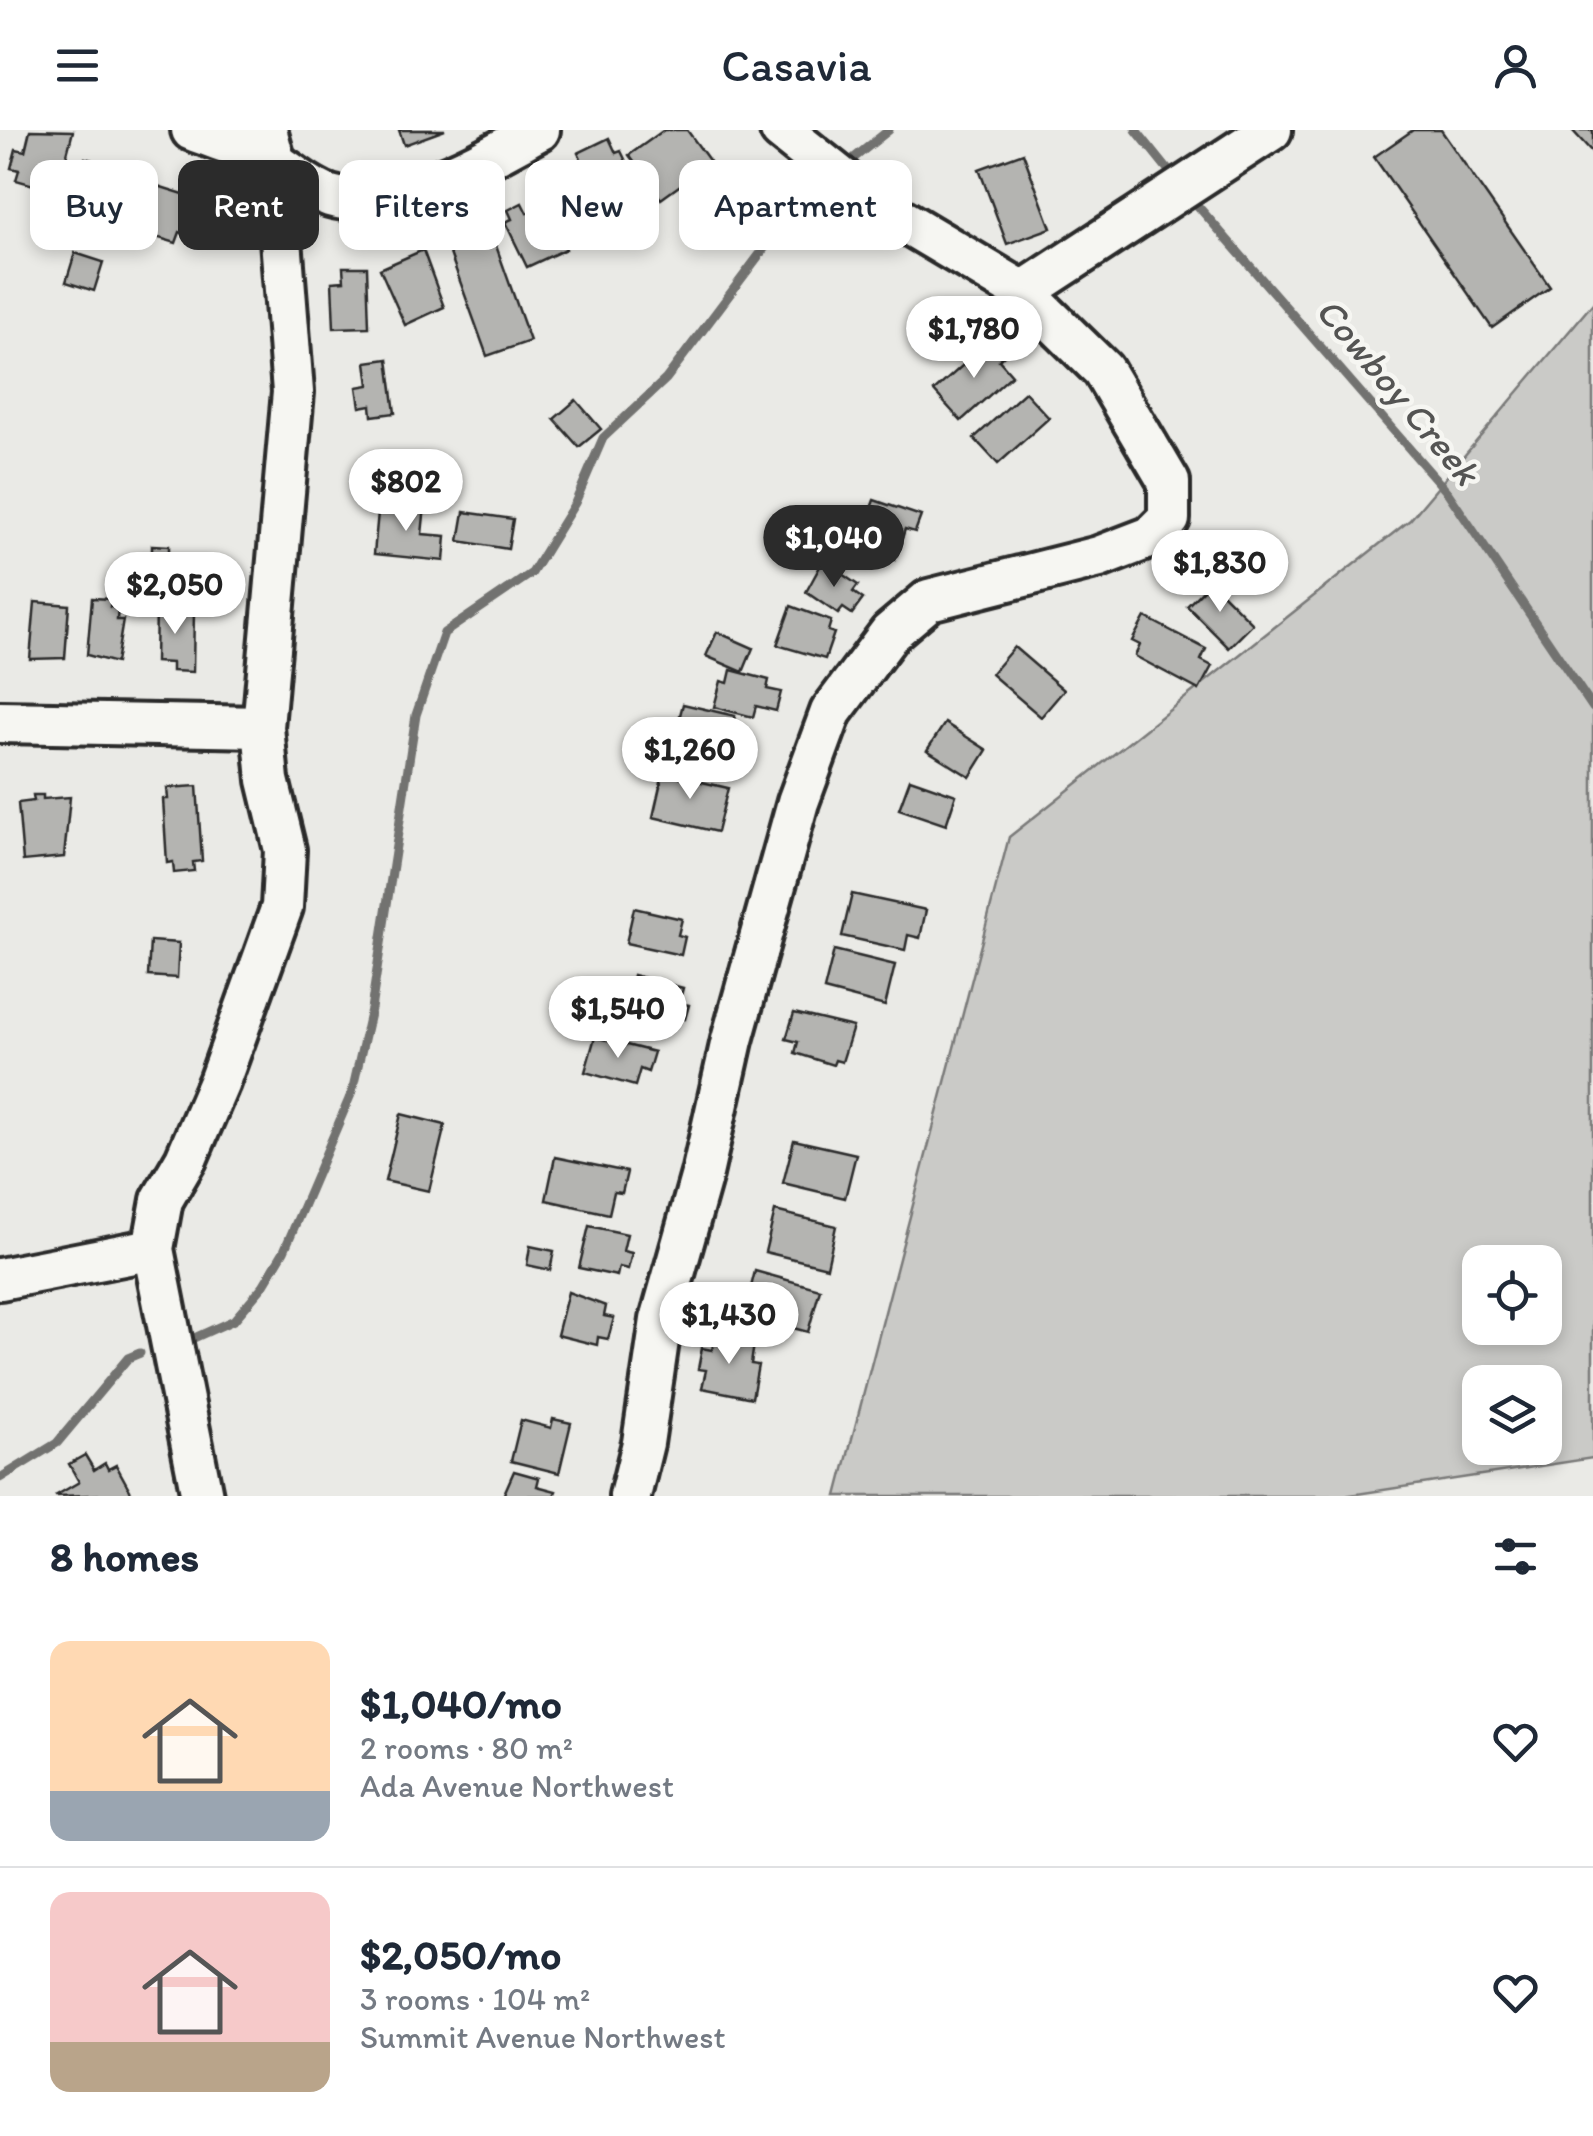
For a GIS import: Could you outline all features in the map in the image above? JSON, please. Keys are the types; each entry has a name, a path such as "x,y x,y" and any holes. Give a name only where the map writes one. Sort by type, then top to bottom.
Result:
{"street":[{"path":"192,130 271,147 308,187 334,197 363,200 392,195 466,169 539,130"},
{"path":"630,1496 661,1320 702,1174 732,1040 798,802 831,712 890,633 930,600 1099,557 1152,537 1169,519 1169,482 1103,370 1023,292 870,201 781,130"},
{"path":"1023,292 1271,130"},
{"path":"202,1496 153,1249 162,1200 186,1159 219,1082 282,907 285,850 268,780 263,727 293,392 271,147"},
{"path":"0,722 263,727"},
{"path":"0,1279 153,1249"}],"shaded area":[{"path":"1593,303 1593,1458 1562,1463 1562,1365 1462,1365 1462,1465 1547,1465 1344,1496 837,1496 1009,837 1410,520"}],"building":[{"path":"30,130 73,131 65,160 30,160 30,184 16,180 19,170 11,168 16,149 25,151"},
{"path":"399,130 445,130 404,145"},
{"path":"664,130 687,130 709,160 679,160 679,186 661,199 659,160 633,160 629,155"},
{"path":"1413,130 1441,130 1550,287 1492,328 1374,157"},
{"path":"1572,130 1593,130 1593,153"},
{"path":"609,138 616,153 621,151 625,160 582,160 578,153"},
{"path":"1023,153 1051,228 1007,244 979,169"},
{"path":"158,186 178,192 176,243 158,238"},
{"path":"522,203 525,209 525,250 564,250 527,267 505,222 512,219 508,210"},
{"path":"423,250 444,307 405,325 380,269"},
{"path":"449,250 498,250 530,341 487,356"},
{"path":"75,253 103,262 94,291 66,282"},
{"path":"343,267 367,267 369,327 334,328 332,282 344,281"},
{"path":"992,339 1005,354 999,360 1012,375 961,421 934,391"},
{"path":"388,359 395,413 372,416 371,405 360,407 357,387 369,385 366,362"},
{"path":"1025,392 1049,418 998,464 974,438"},
{"path":"576,400 601,429 579,447 554,419"},
{"path":"874,500 921,516 915,532 905,529 895,560 857,547"},
{"path":"379,502 425,506 422,534 446,536 444,561 374,554"},
{"path":"464,512 513,519 508,549 459,541"},
{"path":"152,545 169,546 169,557 152,557"},
{"path":"823,561 858,585 853,592 863,599 852,614 843,608 838,614 806,592"},
{"path":"1211,582 1253,624 1229,648 1187,606"},
{"path":"92,598 111,599 110,607 118,608 117,620 123,620 116,663 87,655"},
{"path":"35,602 69,605 65,658 30,659"},
{"path":"156,606 194,607 193,672 172,671 172,663 155,662"},
{"path":"791,606 831,621 828,631 834,633 825,659 777,645"},
{"path":"1145,617 1206,649 1201,660 1212,666 1199,690 1135,656 1140,645 1132,641"},
{"path":"717,632 753,648 743,672 706,656"},
{"path":"1014,647 1064,690 1041,717 991,674"},
{"path":"731,670 769,680 767,689 781,692 776,711 756,706 753,717 714,707 721,681 728,683"},
{"path":"683,704 735,716 733,723 742,725 733,762 688,751 691,738 675,734"},
{"path":"945,723 987,750 970,777 927,750"},
{"path":"663,773 728,788 717,832 653,817"},
{"path":"910,779 956,795 946,825 899,809"},
{"path":"197,786 202,861 193,862 194,871 174,873 173,862 167,863 163,799 168,799 167,788"},
{"path":"33,795 43,795 43,799 70,797 64,857 23,861 18,803 34,801"},
{"path":"852,894 926,910 920,938 908,935 905,950 842,936"},
{"path":"634,908 682,919 678,935 685,937 681,955 626,943"},
{"path":"150,941 179,943 177,978 148,976"},
{"path":"834,950 895,965 885,1006 824,990"},
{"path":"633,975 683,988 679,1003 689,1005 685,1019 677,1017 674,1026 623,1014"},
{"path":"794,1013 853,1027 842,1062 835,1060 833,1065 795,1053 798,1042 786,1039"},
{"path":"595,1037 654,1052 648,1072 640,1069 635,1086 585,1072"},
{"path":"401,1114 445,1125 429,1191 385,1181"},
{"path":"794,1140 856,1154 845,1198 783,1183"},
{"path":"555,1157 627,1172 622,1193 614,1192 609,1214 546,1200"},
{"path":"775,1211 836,1226 827,1267 765,1252"},
{"path":"589,1226 627,1234 623,1251 632,1253 628,1269 619,1267 617,1276 579,1268"},
{"path":"530,1246 554,1251 550,1270 527,1265"},
{"path":"755,1271 820,1289 808,1332 744,1315"},
{"path":"568,1292 606,1306 604,1316 614,1318 608,1339 598,1337 597,1345 557,1335"},
{"path":"715,1336 754,1344 751,1364 758,1365 752,1398 702,1388 706,1370 698,1369 702,1348 712,1350"},
{"path":"553,1419 571,1423 559,1473 511,1461 521,1420 551,1428"},
{"path":"85,1455 94,1470 105,1463 108,1469 116,1465 132,1494 55,1496 79,1482 69,1464"},
{"path":"514,1471 539,1478 537,1486 556,1491 554,1496 503,1496"}],"waterway":[{"path":"854,158 889,130"},
{"name":"Cowboy Creek","path":"1136,130 1177,181"},
{"name":"Cowboy Creek","path":"1190,197 1448,493 1593,708"},
{"path":"194,1338 234,1320 263,1286 284,1251 352,1092 371,1009 416,715 444,633 532,573 575,503 603,438 666,379 763,250"},
{"path":"0,1478 57,1443 128,1358 140,1353"}]}
